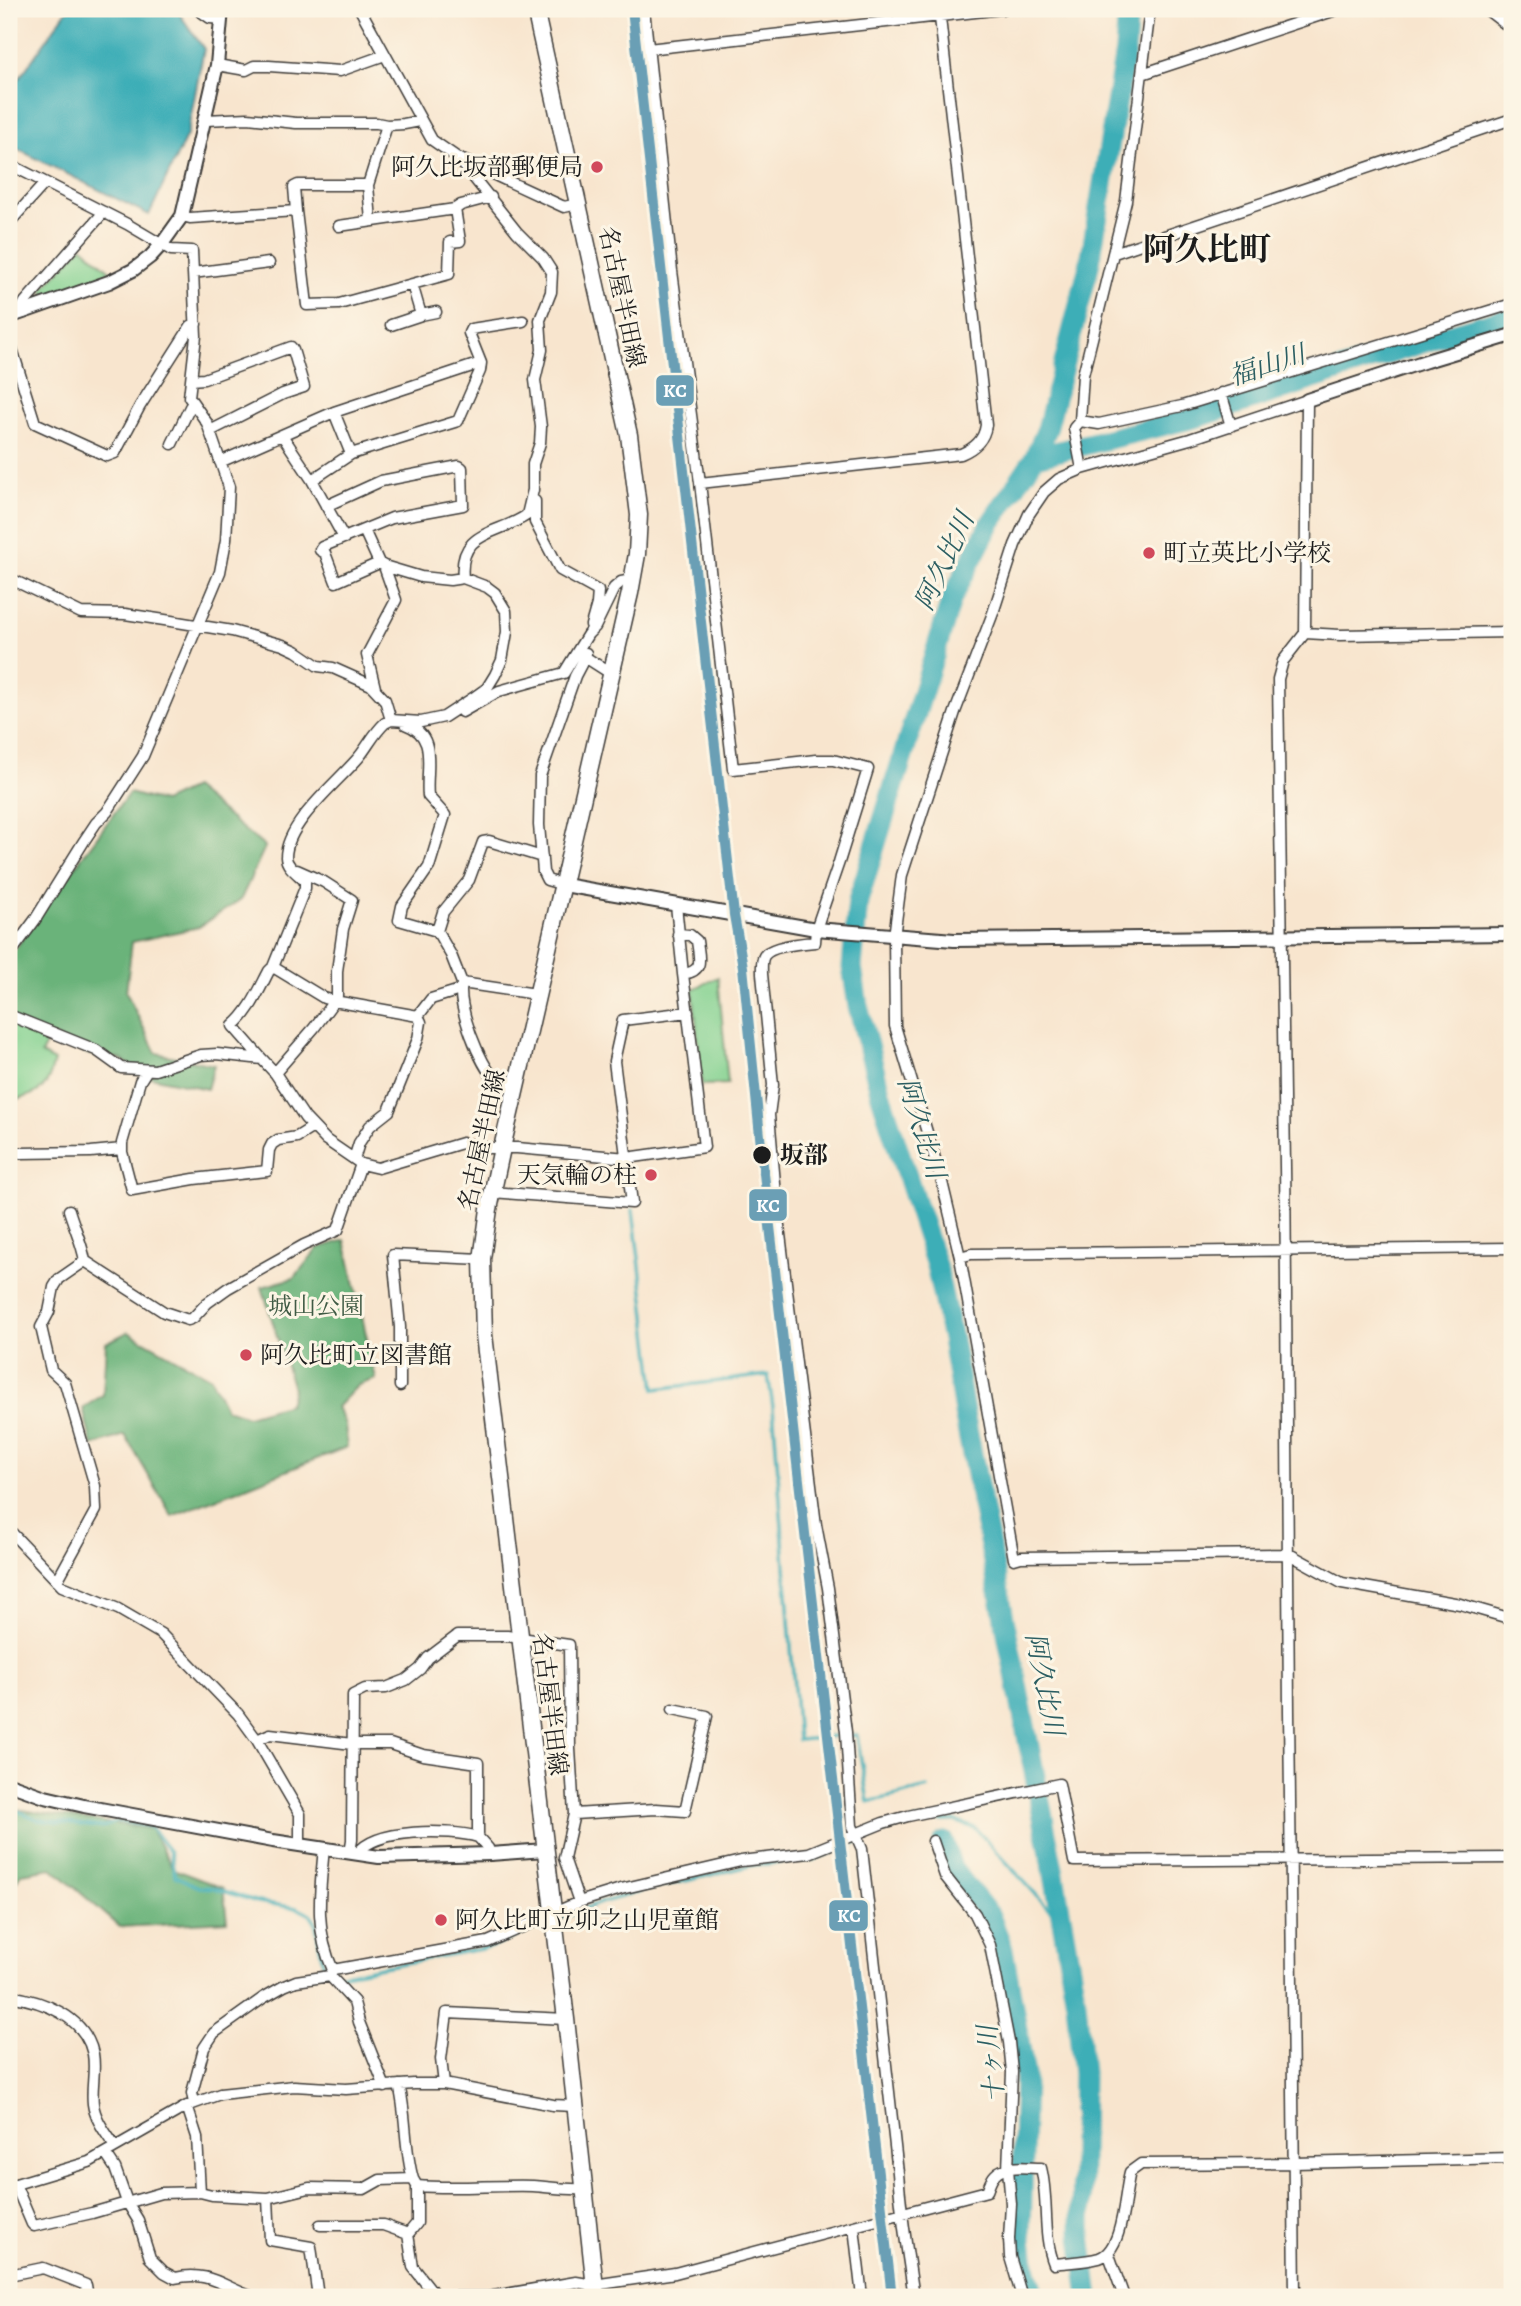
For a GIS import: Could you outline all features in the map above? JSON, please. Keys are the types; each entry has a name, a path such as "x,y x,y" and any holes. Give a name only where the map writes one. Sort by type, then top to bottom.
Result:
{"main road":[{"name":"名古屋半田線","path":"536,9 629,435 639,515 637,554 632,580 492,1192 482,1259 484,1335 566,2019 595,2291"}],"street":[{"path":"9,317 119,278 150,257 182,216 217,65 222,14 210,18 197,9"},
{"path":"360,9 432,140 458,158 564,207 578,204"},
{"path":"644,9 672,271 733,769 816,760 833,760 868,769 816,929 815,942 769,951 762,960 762,974 773,1085 769,1115 778,1218 816,1525 828,1588 846,1732 852,1826 862,1849 901,2213 914,2297"},
{"path":"648,49 939,13 1002,9"},
{"path":"1081,465 1077,425 1083,375 1126,201 1150,9"},
{"path":"1142,74 1339,9"},
{"path":"1486,9 1512,29"},
{"path":"700,483 961,454 983,437 986,425 939,13"},
{"path":"217,65 246,70 254,66 269,66 340,71 385,55"},
{"path":"206,120 248,118 296,123 387,125 421,121"},
{"path":"1114,253 1512,119"},
{"path":"371,221 368,185 387,125"},
{"path":"458,158 517,232 544,258 552,272 551,292 540,320 542,350 535,380 541,427 540,443 533,464 535,522 557,566 567,575 598,591 585,657 575,676 540,776 539,825 543,872 547,880 816,929 954,940 1512,934"},
{"path":"9,163 171,250 192,251 196,324 189,397 207,423 229,487 226,540 219,573 142,756 107,812 84,841 35,920 10,949"},
{"path":"9,223 45,183"},
{"path":"368,185 294,187 307,305 339,304 449,274 450,242 460,241 455,209"},
{"path":"339,226 455,209 491,197"},
{"path":"182,216 190,218 296,211"},
{"path":"23,313 25,302 104,212"},
{"path":"193,273 269,263"},
{"path":"412,284 421,315"},
{"path":"1077,425 1120,421 1182,406 1512,304"},
{"path":"391,325 436,312"},
{"path":"312,480 351,454 458,421 480,371 481,363 469,333 471,329 523,321"},
{"path":"9,340 36,423 107,456 115,453 146,397 191,326 196,324"},
{"path":"1512,335 1231,426 1081,465 1044,492 1029,514 1015,545 993,613 955,712 902,875 888,936 895,1026 942,1182 960,1257 1014,1559 1289,1554 1342,1583 1460,1604 1512,1619"},
{"path":"191,380 205,379 291,347 293,350 304,387 283,394 210,431"},
{"path":"220,462 334,412 481,363"},
{"path":"1221,393 1231,426"},
{"path":"1295,2297 1287,1251 1278,674 1283,661 1305,633 1307,400"},
{"path":"172,444 193,405"},
{"path":"334,412 351,454"},
{"path":"282,435 312,480 344,538"},
{"path":"326,506 387,479 459,466 462,468 463,505 397,516 320,550 325,553 336,582 382,564 407,574 436,580 463,578 488,587 495,593 506,611 507,632 502,660 487,688 444,717"},
{"path":"463,578 466,552 475,539 527,514 533,490"},
{"path":"365,530 396,600 367,655 375,688"},
{"path":"9,578 81,612 125,614 197,625 283,645 318,666 332,668 375,688 385,700 393,720 418,729 423,734 429,762 428,796 445,815 429,867 402,906 399,919 437,930"},
{"path":"275,1073 314,1028 337,996 337,971 343,929 352,900 324,882 287,865 286,857 294,831 359,757 381,726 393,720 421,722 462,712 499,691 565,673 595,627 614,588 621,582 632,580"},
{"path":"1305,633 1340,635 1512,632"},
{"path":"585,657 611,673"},
{"path":"517,1085 498,1082 483,1064 466,1016 461,986 437,930 443,912 469,880 484,842 489,841 542,857"},
{"path":"293,869 305,881 304,893 273,967 247,1011 233,1026 275,1073 313,1127 340,1151 378,1168 462,1143 488,1148 627,1157 704,1147 676,905"},
{"path":"678,934 690,935 697,940 698,968 683,974"},
{"path":"273,967 324,998 418,1016"},
{"path":"418,1016 431,999 461,986 536,994"},
{"path":"492,1192 632,1203 614,1061 623,1020 688,1012"},
{"path":"9,1015 96,1050 121,1068 146,1070 166,1067 201,1055 262,1059"},
{"path":"85,1261 164,1312 188,1320 228,1288 304,1245 338,1230 358,1161 359,1143 370,1126 389,1111 418,1039 421,1023 418,1016"},
{"path":"146,1070 124,1129 122,1149 132,1190 194,1179 267,1171 272,1144 278,1140 297,1137 313,1127"},
{"path":"20,1153 122,1149"},
{"path":"69,1210 83,1245 85,1261"},
{"path":"960,1257 971,1254 1512,1248"},
{"path":"400,1386 400,1327 393,1255 482,1259"},
{"path":"57,1581 96,1510 95,1486 65,1383 51,1370 41,1327 59,1279 85,1261"},
{"path":"9,1530 62,1586 118,1609 161,1633 238,1714 257,1740 300,1814 300,1844"},
{"path":"354,1853 352,1695 365,1689 386,1688 406,1680 421,1669 428,1658 457,1636 519,1637 569,1645 574,1814 564,1858 579,1902"},
{"path":"574,1814 656,1809 685,1811 707,1716 673,1709"},
{"path":"257,1740 270,1734 352,1744 390,1744 423,1755 478,1763 478,1837"},
{"path":"9,1784 44,1797 84,1806 379,1857 545,1850"},
{"path":"200,2192 197,2137 190,2105 204,2048 214,2033 263,1998 296,1981 488,1942 579,1902 621,1889 741,1861 809,1853 908,1816 1059,1784 1074,1861 1512,1858"},
{"path":"354,1853 363,1845 391,1835 442,1831 478,1837 490,1854"},
{"path":"933,1841 945,1876 975,1914 989,1945 1009,2042 1012,2072 1010,2257 1022,2297"},
{"path":"324,1848 318,1907 325,1952 331,1973 354,2002 359,2022 385,2087"},
{"path":"9,1996 39,2003 80,2026 93,2054 93,2105 98,2120 115,2147"},
{"path":"444,2084 441,2059 447,2013 566,2019"},
{"path":"574,2106 553,2105 444,2084 346,2090 294,2086 262,2088 220,2094 190,2105 89,2162 12,2185 34,2225 92,2213 161,2193 200,2192 268,2198 309,2188 365,2189 380,2180 448,2189 535,2186 583,2189"},
{"path":"398,2085 405,2109 409,2164 415,2183 417,2223 408,2234 413,2267 432,2291 433,2297"},
{"path":"105,2153 115,2168 142,2230 150,2258 164,2272 175,2278 198,2275 212,2278 253,2297"},
{"path":"1104,2255 1122,2221 1130,2172 1141,2164 1512,2158"},
{"path":"452,2297 488,2297 576,2282 595,2291 675,2273 987,2191 995,2174 1011,2169 1041,2168 1050,2254 1054,2264 1104,2255"},
{"path":"268,2198 270,2240 311,2246 318,2297"},
{"path":"320,2225 383,2225 408,2234"},
{"path":"854,2227 862,2297"},
{"path":"1104,2255 1124,2297"},
{"path":"9,2275 43,2267 86,2285 88,2297"}],"green space":[{"path":"82,246 111,272 46,296 42,290"},
{"path":"193,788 265,847 241,899 199,927 132,942 126,992 156,1053 214,1065 207,1089 151,1077 120,1059 88,1054 9,1019 9,957 129,793 163,802"},
{"path":"718,977 728,1084 702,1085 693,989"},
{"path":"9,1019 50,1036 41,1054 54,1061 48,1080 40,1090 9,1102"},
{"name":"城山公園","path":"345,1240 376,1379 358,1385 337,1407 345,1424 347,1447 172,1516 125,1435 92,1446 83,1408 103,1395 106,1343 128,1332 211,1378 226,1409 247,1416 289,1404 293,1389 262,1287 294,1278 318,1248"},
{"path":"9,1806 151,1829 173,1869 223,1888 227,1921 120,1927 52,1868 22,1873 9,1891"}],"water":[{"path":"68,9 176,9 204,49 187,135 149,215 9,145 9,93"}],"waterway":[{"name":"阿久比川","path":"1089,2297 1081,2237 1083,2073 1076,2002 1053,1869 936,1265 881,1096 858,1006 852,967 858,901 952,598 990,524 1035,457 1047,429 1090,262 1125,51 1128,9"},
{"name":"福山川","path":"1035,457 1202,416 1512,316"},
{"path":"633,1210 655,1389 768,1375 773,1407 798,1740 857,1735 868,1802 928,1788"},
{"path":"9,1807 39,1820 99,1827 117,1821 150,1826 170,1852 175,1876 199,1887 214,1888 258,1902 297,1908 311,1915 315,1921 323,1964 327,1970 338,1975 492,1947 551,1921"},
{"path":"558,1919 642,1891 754,1865 812,1860 917,1821 955,1821 975,1828 1052,1912 1061,1915"},
{"name":"十ヶ川","path":"944,1842 952,1868 990,1916 1003,1949 1025,2075 1021,2233 1034,2297"}],"transit line":[{"name":"KC","path":"632,9 734,915 743,967 762,1156 892,2297"}],"place":[{"name":"阿久比坂部郵便局","path":"597,167"},
{"name":"町立英比小学校","path":"1149,553"},
{"name":"坂部","path":"762,1155"},
{"name":"天気輪の柱","path":"651,1175"},
{"name":"阿久比町立図書館","path":"246,1355"},
{"name":"阿久比町立卯之山児童館","path":"441,1920"}],"district":[{"name":"阿久比町","path":"1207,249"}]}
